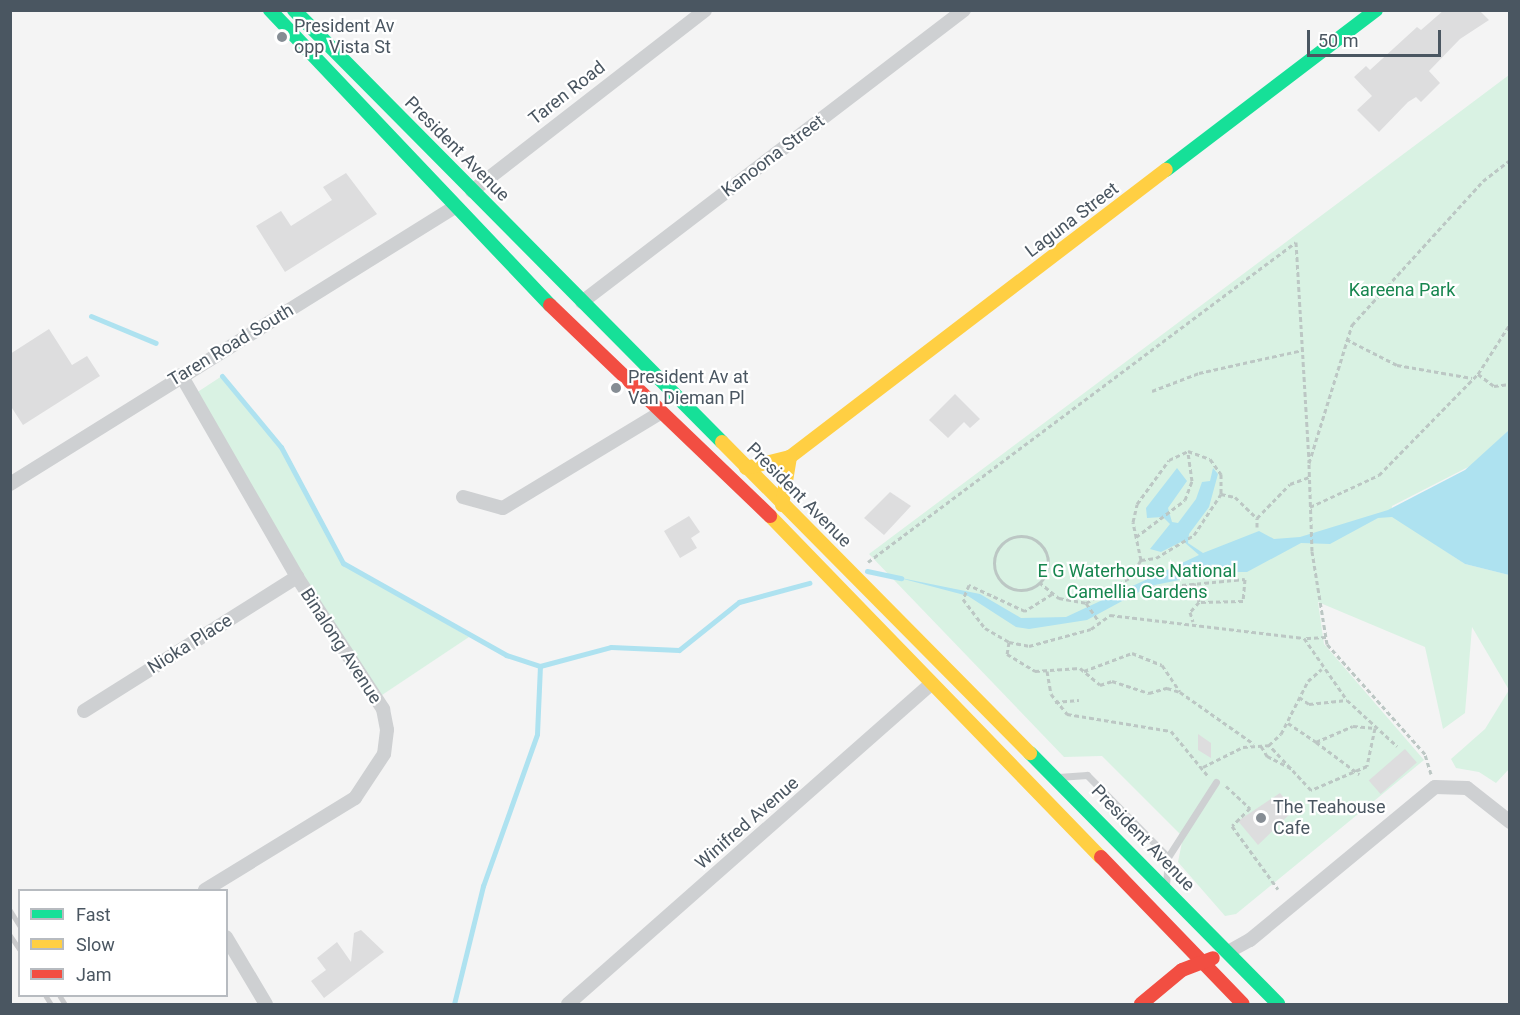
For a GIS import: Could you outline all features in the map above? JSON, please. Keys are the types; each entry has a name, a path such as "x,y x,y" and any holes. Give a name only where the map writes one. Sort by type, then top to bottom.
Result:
{"main road":[{"name":"President Avenue","path":"270,10 453,208 660,413 722,467 1243,1005"},
{"name":"President Avenue","path":"294,10 782,505 1166,886 1278,1005"},
{"name":"Laguna Street","path":"746,468 790,457 1376,10"},
{"name":"Taren Road","path":"453,208 472,190"},
{"path":"660,413 677,399"},
{"path":"782,505 790,457"},
{"name":"Winifred Avenue","path":"932,682 947,667"},
{"path":"1141,1005 1182,970 1227,952"}],"street":[{"name":"Taren Road","path":"472,190 705,10"},
{"name":"Kanoona Street","path":"582,302 964,10"},
{"name":"Taren Road South","path":"10,484 181,375 453,208"},
{"name":"Binalong Avenue","path":"181,375 297,578 383,709 384,754 355,798 208,889"},
{"path":"463,497 503,508 660,413"},
{"name":"Nioka Place","path":"84,711 297,578"},
{"name":"Winifred Avenue","path":"568,1005 932,682"},
{"path":"1227,952 1250,940 1435,787 1467,788 1509,822"},
{"path":"228,940 266,1005"}],"lane":[{"path":"1058,777 1087,775 1168,857"},
{"path":"1166,886 1168,857 1216,782"}],"path":[{"path":"1309,464 1346,339 1361,312 1509,160"},
{"path":"852,574 1296,242 1312,551 1327,644 1425,754 1431,775"},
{"path":"1310,507 1379,475 1478,374 1509,324"},
{"path":"1346,339 1396,365 1472,378"},
{"path":"1152,391 1199,373 1303,350"},
{"path":"1478,374 1494,386 1509,384"},
{"path":"1136,537 1174,513 1192,481 1188,451"},
{"path":"1086,603 1120,587 1140,560 1181,546 1194,535 1221,494 1221,474 1210,459 1188,451 1169,460 1137,504 1136,537 1140,560"},
{"path":"1257,527 1257,518 1290,484 1309,477"},
{"path":"1221,494 1235,497 1257,518"},
{"path":"1016,536 1040,545 1048,562 1039,582 1019,590 1003,583 994,568 1001,544 1016,536"},
{"path":"1182,585 1245,579 1243,601 1199,603 1190,612 1193,622"},
{"path":"1039,582 1052,594 1086,603 1098,620"},
{"path":"1194,583 1199,603"},
{"path":"1052,594 1025,611 978,587 964,587 963,599 985,628 1009,642 1029,646 1091,629 1098,620 1144,616 1304,638 1326,637"},
{"path":"1304,638 1322,669 1347,700 1397,746"},
{"path":"1009,642 1007,654 1016,663 1047,671 1084,671 1132,653 1162,665 1168,664"},
{"path":"1162,665 1180,692"},
{"path":"1084,671 1100,686 1112,681 1149,693 1167,688 1180,692 1254,744 1261,746 1269,745 1288,723 1299,697 1322,669"},
{"path":"1047,671 1055,702 1078,719 1104,716 1171,731 1216,782 1238,793 1250,808 1232,826 1278,889"},
{"path":"1299,697 1309,704 1347,700"},
{"path":"1055,702 1079,700"},
{"path":"1288,723 1359,774"},
{"path":"1316,742 1353,726 1375,728"},
{"path":"1269,745 1296,770 1311,790 1359,774 1374,752 1375,728"},
{"path":"1203,767 1254,744"},
{"path":"1261,746 1267,756 1296,770"}],"green space":[{"name":"E G Waterhouse National Camellia Gardens","path":"1509,75 1509,430 1474,464 1392,506 1391,515 1465,564 1509,575 1509,690 1472,627 1465,713 1443,729 1425,647 1318,602 1324,644 1424,760 1236,914 1225,916 1178,862 1183,837 1102,756 1064,757 869,554"},
{"path":"222,376 281,447 343,563 469,637 376,699 193,395"},
{"path":"1509,690 1509,769 1496,783 1479,772 1456,768 1451,759 1485,729"}],"water":[{"path":"1509,430 1509,575 1465,564 1392,517 1378,518 1330,544 1301,543 1247,572 1218,572 1150,586 1087,620 1029,629 1016,627 968,596 896,577 980,594 1021,618 1066,617 1199,555 1183,541 1161,552 1150,549 1170,524 1163,517 1147,518 1146,508 1177,468 1187,481 1168,508 1172,522 1178,523 1196,499 1202,482 1210,481 1213,468 1218,474 1209,507 1189,534 1188,543 1203,553 1259,531 1274,539 1300,537 1388,510 1465,470"}],"building":[{"path":"1444,10 1479,10 1489,20 1460,39 1429,71 1440,83 1421,102 1416,97 1408,102 1379,132 1357,110 1372,96 1354,77 1366,66 1370,70 1417,27 1421,30"},
{"path":"346,173 377,214 285,272 256,226 281,211 291,226 332,200 323,187"},
{"path":"49,329 72,365 87,356 100,376 23,425 10,405 10,354"},
{"path":"955,394 980,419 970,428 964,422 948,438 929,420"},
{"path":"890,492 911,506 884,535 864,518"},
{"path":"689,516 700,532 691,538 697,548 680,558 664,531"},
{"path":"1198,734 1211,743 1211,758 1198,750"},
{"path":"1405,749 1417,763 1381,794 1369,780"},
{"name":"The Teahouse Cafe","path":"1280,793 1294,810 1258,845 1238,821"},
{"path":"361,930 384,952 324,998 311,981 326,970 317,958 337,942 351,962 354,933"}],"waterway":[{"path":"91,316 156,343"},
{"path":"222,376 281,447 343,563 506,655 540,666 611,647 679,650 739,602 809,583"},
{"path":"867,571 901,578"},
{"path":"454,1004 483,886 537,734 540,666"}],"railway":[{"path":"10,910 18,923"},
{"path":"10,935 18,947"},
{"path":"47,997 51,1004"},
{"path":"61,997 65,1004"}],"traffic: fast":[{"path":"270,10 550,305"},
{"path":"294,10 722,442"},
{"path":"1166,170 1376,10"},
{"path":"1030,753 1278,1004"}],"traffic: slow":[{"path":"746,468 790,457 1166,170"},
{"path":"722,442 1030,753"},
{"path":"782,505 790,457"},
{"path":"770,516 1101,857"}],"traffic: jam":[{"path":"550,305 770,516"},
{"path":"1101,857 1243,1004"},
{"path":"1141,1004 1182,970 1213,958"}],"place":[{"name":"President Av opp Vista St","path":"282,37"},
{"name":"President Av at Van Dieman Pl","path":"616,388"},
{"name":"The Teahouse Cafe","path":"1261,818"}],"park label":[{"name":"Kareena Park","path":"1402,290"}]}
